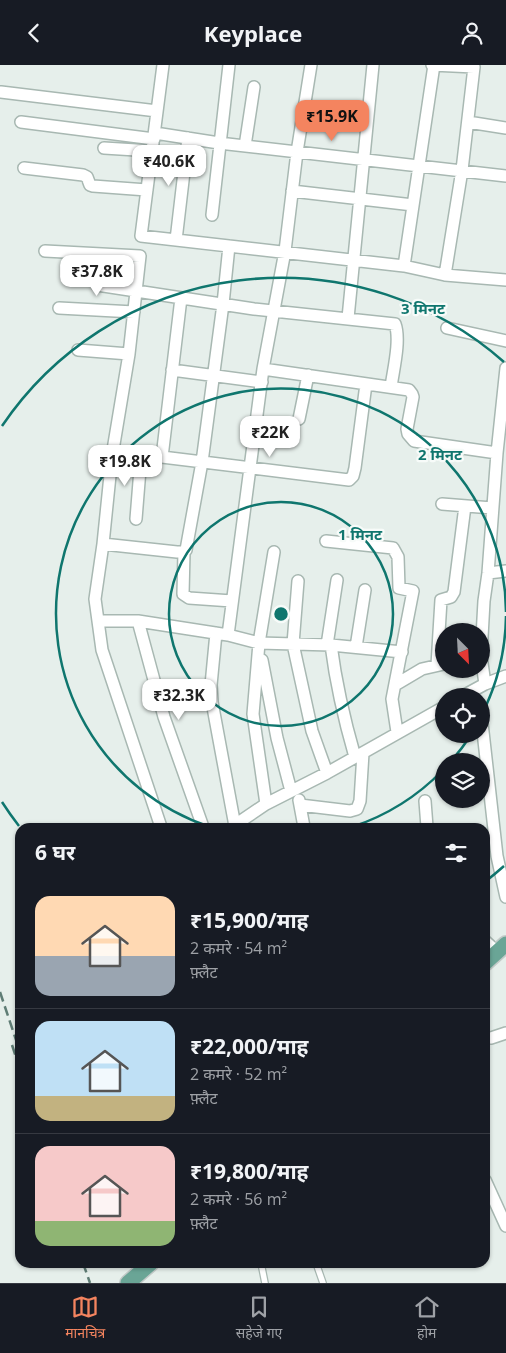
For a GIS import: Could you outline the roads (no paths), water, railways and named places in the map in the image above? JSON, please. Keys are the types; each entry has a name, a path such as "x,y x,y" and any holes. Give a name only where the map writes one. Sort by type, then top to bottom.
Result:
{"main road":[{"path":"490,959 502,948"},
{"path":"128,1283 145,1268"}],"street":[{"path":"159,65 155,136 141,236 129,354 112,456 95,599 102,650 160,823"},
{"path":"212,215 229,65"},
{"path":"232,823 212,702 211,685 222,634 232,601 263,369 285,251 297,152 311,65"},
{"path":"348,319 373,65"},
{"path":"404,265 433,65 474,66 462,170 445,275"},
{"path":"245,146 254,87"},
{"path":"0,92 157,111"},
{"path":"21,122 188,138 506,176"},
{"path":"468,122 506,128"},
{"path":"176,240 188,138"},
{"path":"104,148 152,151"},
{"path":"24,168 83,175 87,177 92,186 147,190"},
{"path":"292,191 413,205"},
{"path":"141,236 404,265 445,275 506,280"},
{"path":"229,246 224,304 202,462 187,548 184,552 184,594 189,598 232,601"},
{"path":"45,251 140,256"},
{"path":"97,285 273,311 396,325 397,344 391,387"},
{"path":"162,457 181,298"},
{"path":"60,308 134,312"},
{"path":"447,328 506,341"},
{"path":"78,350 129,354"},
{"path":"483,623 506,368"},
{"path":"263,369 409,390 412,394 407,429 408,434 414,441 500,447"},
{"path":"172,370 262,381"},
{"path":"299,419 308,375"},
{"path":"112,456 162,457 349,480 353,476 366,384"},
{"path":"136,519 140,457"},
{"path":"442,504 492,508"},
{"path":"441,623 441,600 451,597 454,592 466,506"},
{"path":"326,541 393,548 398,557 399,588 412,590 413,592 392,704 397,732"},
{"path":"103,544 184,552"},
{"path":"266,804 253,714 259,645 274,552"},
{"path":"488,573 506,571"},
{"path":"300,805 350,811 357,809 360,801 359,755 341,707 329,645 337,580"},
{"path":"298,581 293,644 312,731 327,773"},
{"path":"356,647 365,590"},
{"path":"98,621 138,621 222,634 259,645 329,645 402,652"},
{"path":"138,621 164,717 202,823"},
{"path":"259,645 277,738 300,805 303,823"},
{"path":"395,685 422,669 435,665"},
{"path":"483,688 506,676"},
{"path":"239,823 266,804 327,773 435,712"},
{"path":"484,743 498,856 506,897"},
{"path":"425,801 427,823"},
{"path":"490,943 502,948"},
{"path":"491,1038 506,1033"},
{"path":"490,1191 506,1225"}],"lane":[{"path":"263,1268 265,1283"},
{"path":"318,1268 324,1283"}],"railway":[{"path":"0,992 15,1037"},
{"path":"12,1045 15,1054"},
{"path":"85,1268 90,1283"}]}
